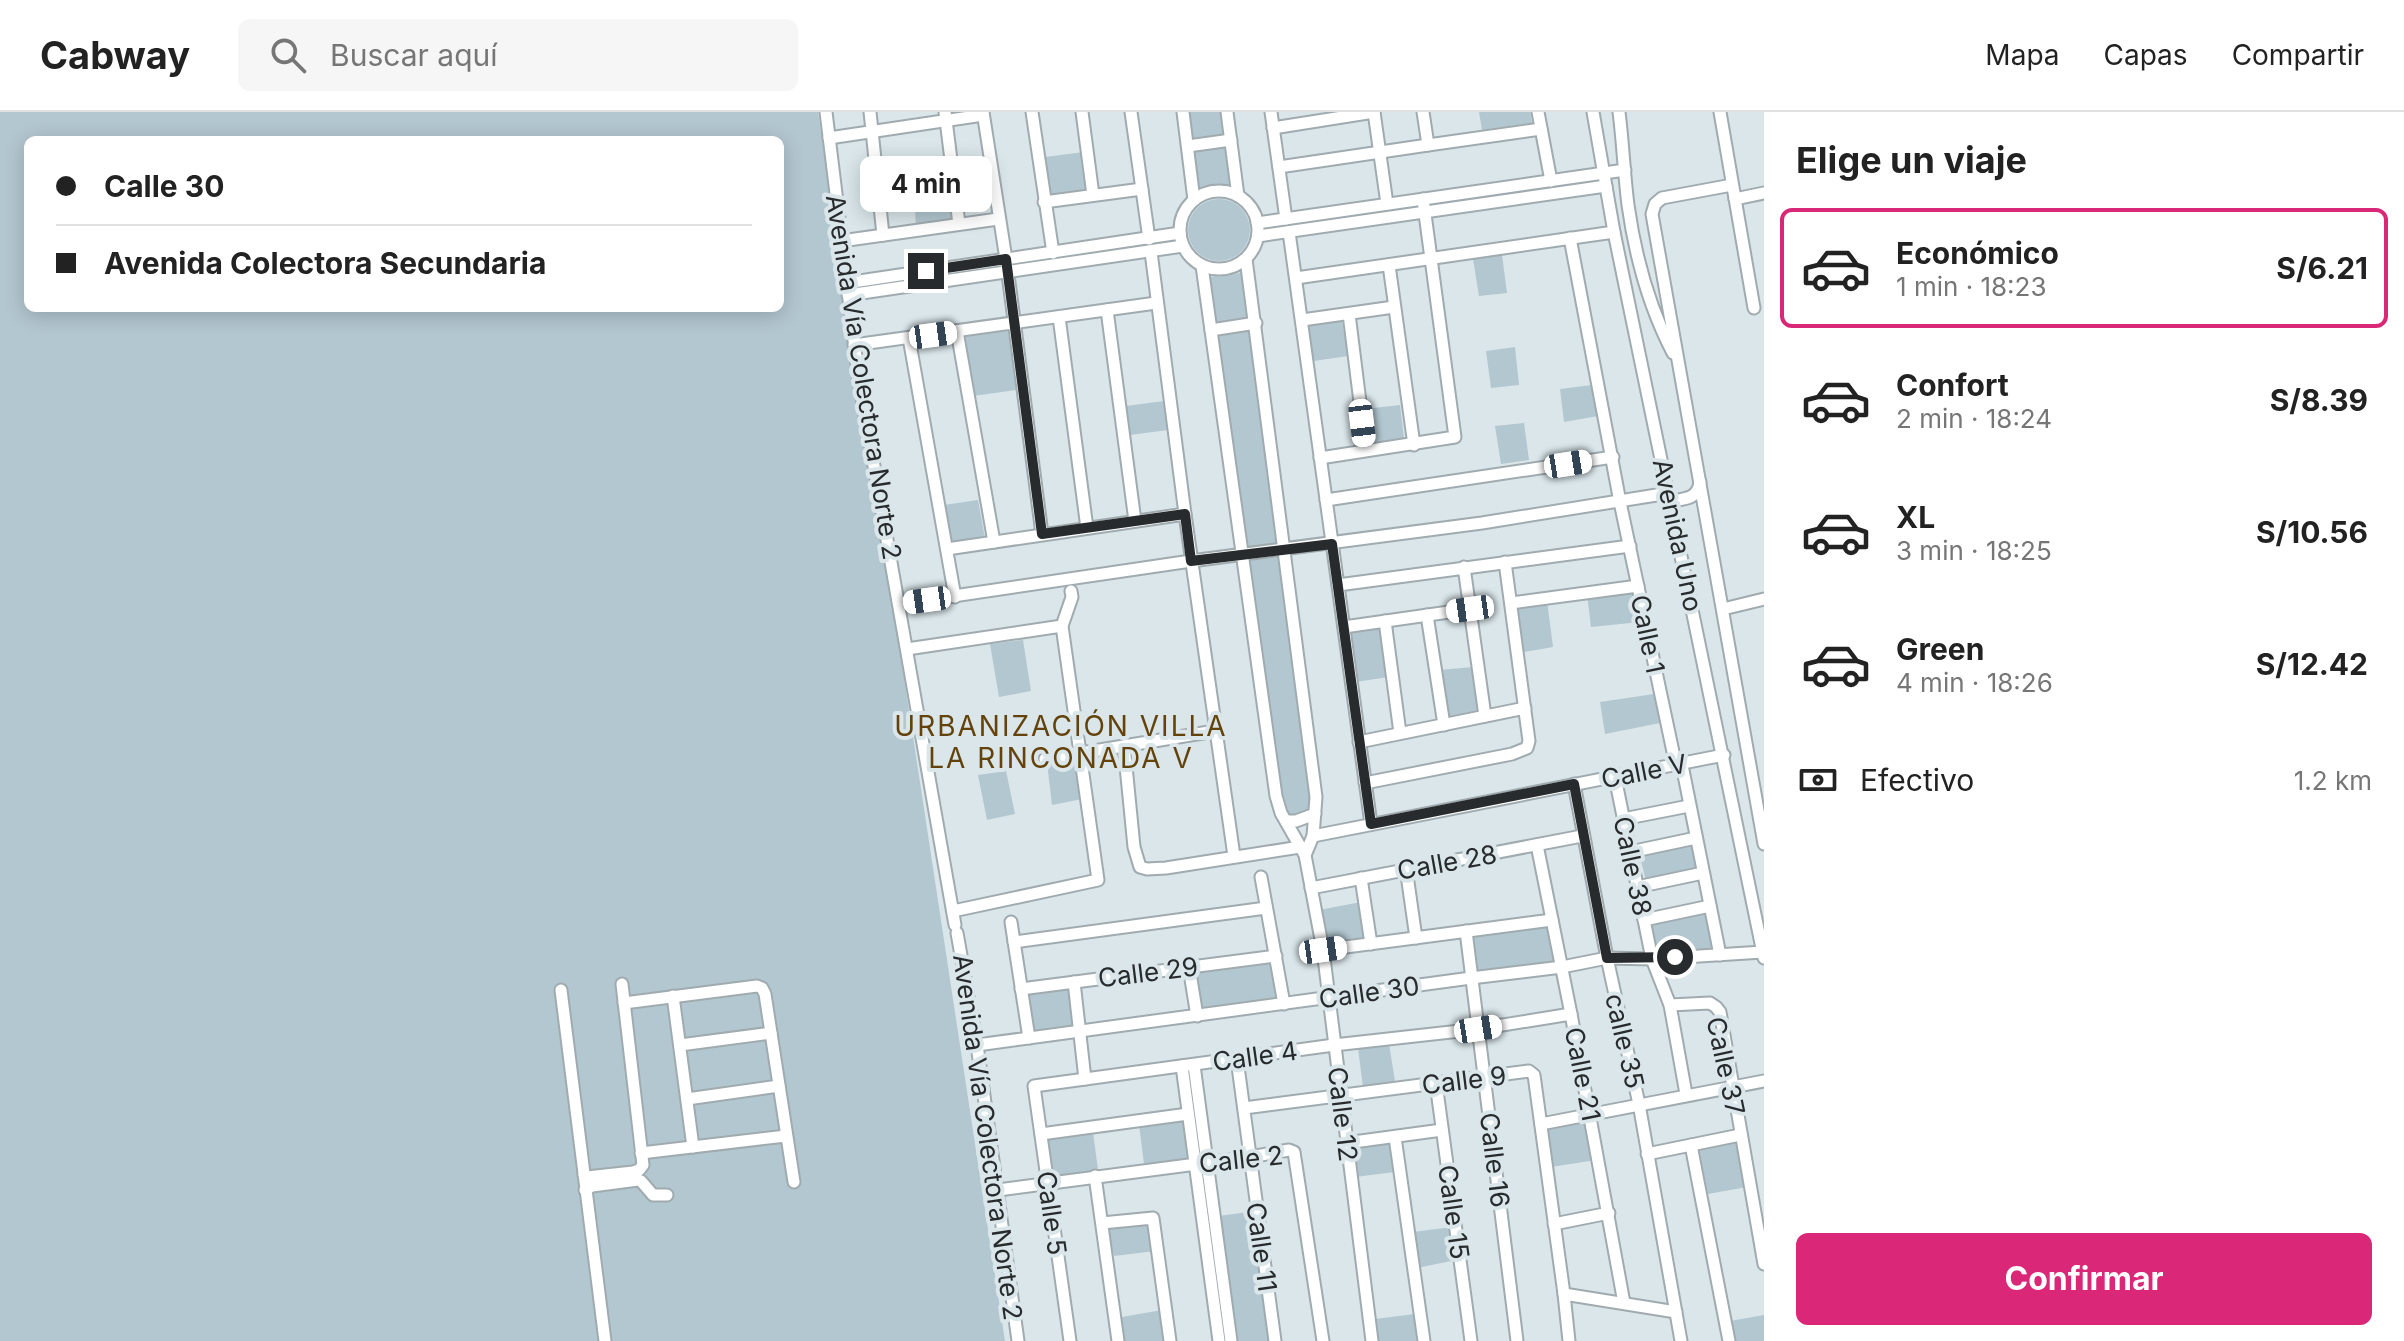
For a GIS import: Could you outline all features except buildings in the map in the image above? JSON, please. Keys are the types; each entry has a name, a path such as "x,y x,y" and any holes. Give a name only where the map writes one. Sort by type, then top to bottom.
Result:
{"street":[{"name":"Avenida Vía Colectora Norte 2","path":"826,112 859,381 977,1045 1018,1341"},
{"path":"870,112 883,235"},
{"path":"1032,112 1053,253"},
{"path":"1082,112 1093,195"},
{"path":"1131,112 1149,239"},
{"path":"1183,112 1194,200"},
{"path":"1227,112 1238,196"},
{"path":"1271,112 1286,219"},
{"path":"1273,128 1374,112 1387,204"},
{"path":"1423,112 1428,145"},
{"path":"1538,112 1551,181"},
{"name":"Avenida Uno","path":"1593,112 1614,232 1763,955"},
{"path":"1619,112 1628,207 1643,275 1660,328 1679,365"},
{"path":"1720,112 1754,308"},
{"path":"829,138 946,116 983,113 1006,259 1042,534"},
{"path":"946,116 959,224"},
{"path":"1279,167 1541,129"},
{"path":"1188,146 1231,140"},
{"path":"1257,223 1625,170"},
{"name":"Avenida Uno","path":"1732,185 1662,198 1653,207 1652,218 1760,798 1764,844"},
{"path":"1258,236 1606,186"},
{"path":"1044,202 1142,189"},
{"path":"1211,192 1238,196 1252,209 1257,223 1258,236 1254,249 1236,266 1213,269 1202,266 1183,246 1180,233 1183,215 1194,200 1211,192"},
{"path":"1735,199 1764,193"},
{"path":"1320,458 1452,439 1456,434 1423,199"},
{"path":"841,241 998,219"},
{"path":"1289,232 1371,824"},
{"path":"1296,278 1614,232"},
{"path":"847,289 1006,259 1180,233"},
{"name":"Calle 1","path":"1570,238 1620,502 1720,955"},
{"path":"847,289 1007,272 1183,246"},
{"path":"1151,252 1191,561 1234,856"},
{"path":"1124,746 1134,847 1140,867 1166,868 1234,856 1303,851 1313,836 1316,797 1246,259"},
{"path":"1389,265 1414,445"},
{"name":"Calle 12","path":"1202,266 1276,796 1303,851 1323,950 1372,1341"},
{"path":"854,345 1156,303"},
{"path":"1302,320 1394,307"},
{"path":"1107,310 1135,521"},
{"path":"1349,314 1366,450"},
{"path":"1059,317 1087,528"},
{"path":"1211,330 1256,323"},
{"path":"957,331 994,542"},
{"path":"909,338 955,597"},
{"path":"1326,500 1613,457"},
{"path":"1691,498 1700,481"},
{"path":"899,604 1620,502 1691,498 1706,512"},
{"path":"947,549 1185,514"},
{"path":"1338,585 1630,546"},
{"path":"1365,783 1524,751 1529,741 1505,562"},
{"path":"1464,567 1485,716"},
{"path":"1511,603 1638,586"},
{"path":"953,911 1098,880 1062,626 1072,597 1071,591"},
{"path":"1723,609 1764,599"},
{"path":"1344,627 1470,609"},
{"path":"1427,615 1444,725"},
{"path":"1385,621 1400,733"},
{"path":"907,649 1062,626"},
{"path":"1359,742 1525,708"},
{"path":"1045,759 1215,731"},
{"name":"Calle V","path":"1313,836 1724,755"},
{"name":"Calle 38","path":"1615,777 1652,959 1670,1005 1686,1094"},
{"path":"1574,784 1582,836"},
{"path":"1623,819 1689,806"},
{"path":"1286,821 1315,814"},
{"name":"Calle 28","path":"1311,888 1582,836"},
{"name":"calle 35","path":"1582,836 1639,1104 1681,1341"},
{"path":"1630,852 1696,838"},
{"name":"Calle 21","path":"1537,845 1591,1116 1624,1303"},
{"path":"1406,868 1416,938"},
{"path":"1637,887 1703,873"},
{"path":"1261,877 1284,1004"},
{"path":"1361,878 1371,944"},
{"path":"1644,920 1710,906"},
{"path":"1014,942 1266,908"},
{"path":"1323,950 1552,920"},
{"path":"1011,922 1029,1038"},
{"name":"Calle 16","path":"1466,931 1517,1341"},
{"name":"Calle 30","path":"977,1045 1562,967 1607,958 1763,955"},
{"name":"Calle 29","path":"1021,989 1276,956"},
{"path":"1189,967 1197,1016"},
{"path":"1074,982 1085,1079"},
{"path":"584,1175 639,1170 643,1165 622,984"},
{"path":"624,1003 760,986 765,994 794,1182"},
{"path":"561,990 605,1341"},
{"path":"673,996 693,1147"},
{"name":"Calle 37","path":"1670,1005 1710,1003 1720,1012 1764,1264"},
{"name":"Calle 4","path":"1034,1086 1334,1045 1478,1029 1571,1014"},
{"path":"680,1045 771,1033"},
{"name":"Calle 11","path":"1237,1059 1275,1341"},
{"path":"1188,1065 1188,1114 1200,1163 1231,1341"},
{"path":"1188,1065 1219,1341"},
{"name":"Calle 9","path":"1244,1108 1529,1071 1534,1075 1569,1341"},
{"path":"1541,1124 1764,1081"},
{"name":"Calle 15","path":"1436,1083 1471,1341"},
{"path":"687,1099 779,1086"},
{"name":"Calle 5","path":"1034,1086 1070,1341"},
{"path":"1041,1134 1188,1114"},
{"path":"1346,1143 1442,1130"},
{"path":"1647,1154 1740,1135"},
{"path":"641,1153 786,1136"},
{"path":"1395,1137 1424,1341"},
{"path":"1691,1145 1729,1341"},
{"name":"Calle 2","path":"998,1190 1289,1150 1294,1152 1323,1341"},
{"path":"1095,1176 1118,1341"},
{"path":"585,1190 592,1186 638,1180 653,1195 667,1195"},
{"path":"1554,1224 1609,1213"},
{"path":"1102,1223 1153,1218 1170,1341"},
{"path":"1564,1294 1676,1312"}],"shaded area":[{"path":"0,112 818,112 1005,1341 0,1341"},
{"path":"1187,112 1225,112 1227,127 1224,136 1193,140"},
{"path":"1479,112 1530,112 1532,123 1482,130"},
{"path":"1223,145 1229,151 1233,191 1214,188 1197,195 1194,150"},
{"path":"1084,152 1090,192 1051,197 1045,157"},
{"path":"953,187 957,222 916,228 914,191"},
{"path":"1219,199 1231,201 1241,208 1248,218 1248,242 1241,252 1231,259 1219,261 1207,259 1197,252 1190,242 1188,230 1190,218 1197,208 1207,201"},
{"path":"1502,255 1507,293 1479,296 1473,259"},
{"path":"1243,272 1248,320 1217,324 1209,277"},
{"path":"1342,321 1348,356 1314,361 1308,326"},
{"path":"1250,329 1279,547 1247,549 1217,337 1218,334"},
{"path":"1008,330 1016,390 973,396 962,337"},
{"path":"1515,347 1519,385 1491,388 1486,351"},
{"path":"1592,385 1598,416 1564,422 1560,389"},
{"path":"1164,401 1168,430 1130,435 1126,406"},
{"path":"1400,405 1404,438 1370,443 1365,409"},
{"path":"1524,423 1529,460 1501,464 1495,426"},
{"path":"978,500 985,538 951,543 944,505"},
{"path":"1280,556 1314,796 1303,817 1289,816 1281,806 1247,561 1249,558"},
{"path":"1633,588 1640,622 1591,627 1587,594"},
{"path":"1547,601 1553,647 1524,652 1517,605"},
{"path":"1380,626 1389,677 1355,682 1348,633 1351,629"},
{"path":"1023,640 1031,691 999,697 990,644"},
{"path":"1474,667 1480,711 1447,719 1439,670"},
{"path":"1654,694 1660,723 1605,734 1600,702"},
{"path":"1077,758 1082,799 1052,805 1047,763"},
{"path":"1006,771 1015,814 987,820 978,775"},
{"path":"1694,841 1702,871 1646,881 1639,853"},
{"path":"1361,902 1364,941 1327,946 1319,910"},
{"path":"1709,909 1718,948 1655,951 1648,920"},
{"path":"1547,923 1556,964 1476,975 1469,936"},
{"path":"1272,962 1277,1000 1203,1011 1200,1008 1194,975 1197,971"},
{"path":"1069,990 1074,1027 1033,1034 1025,995 1028,992"},
{"path":"1389,1044 1395,1081 1363,1087 1358,1048"},
{"path":"1186,1120 1189,1159 1144,1164 1139,1125"},
{"path":"1586,1120 1596,1160 1551,1167 1546,1130"},
{"path":"1093,1132 1098,1170 1052,1177 1046,1139"},
{"path":"1738,1139 1747,1187 1708,1194 1699,1148"},
{"path":"1392,1140 1395,1172 1355,1177 1352,1147"},
{"path":"1255,1211 1272,1341 1235,1341 1219,1216"},
{"path":"1149,1220 1155,1251 1114,1256 1108,1229 1111,1225"},
{"path":"1452,1227 1456,1260 1417,1268 1413,1232"},
{"path":"1162,1310 1166,1341 1124,1341 1122,1317"},
{"path":"1415,1314 1419,1341 1377,1341 1375,1319"},
{"path":"1764,1315 1764,1341 1733,1341 1730,1321"}],"district":[{"name":"URBANIZACIÓN VILLA LA RINCONADA V","path":"1061,742"}],"route":[{"path":"926,271 1006,259 1042,534 1185,514 1191,561 1332,544 1371,824 1574,784 1607,958 1675,957"}]}
